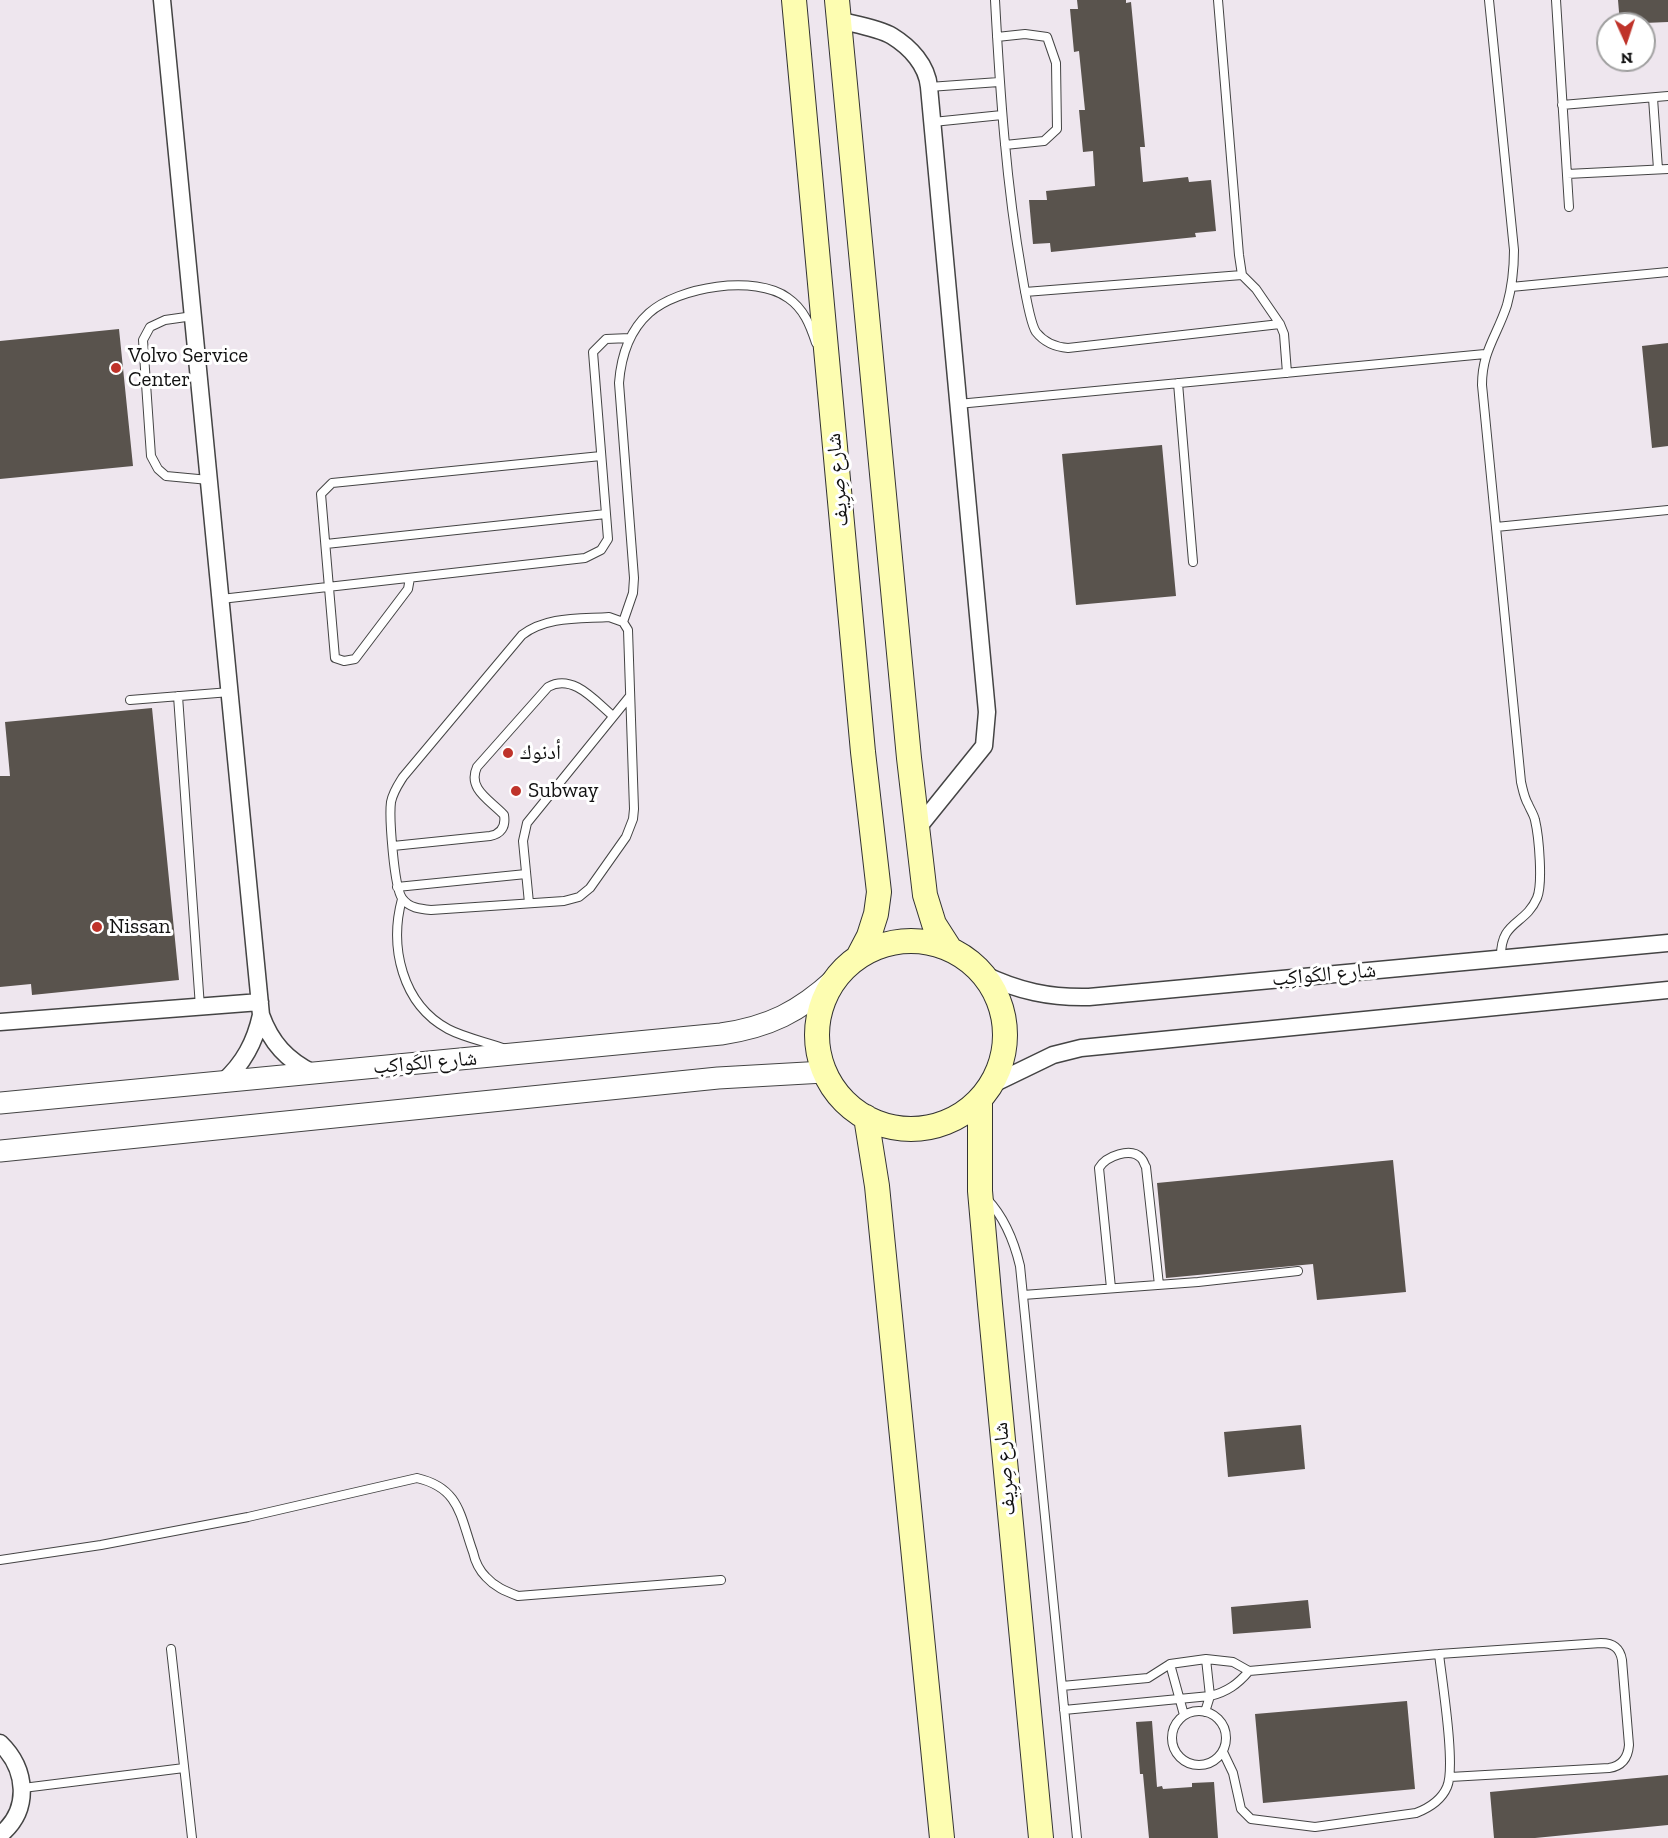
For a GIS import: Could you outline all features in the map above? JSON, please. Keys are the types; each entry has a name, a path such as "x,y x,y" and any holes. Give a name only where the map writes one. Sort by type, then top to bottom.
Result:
{"main road":[{"name":"شارع صِرِيف","path":"794,0 863,752 879,891 876,914 869,936 858,957"},
{"name":"شارع صِرِيف","path":"837,10 917,829 927,902 934,924 950,949"},
{"path":"912,941 931,943 950,949 968,960 983,974 994,990 1002,1009 1005,1028 1005,1048 1000,1067 986,1092 961,1114 939,1125 914,1129 889,1126 866,1118 849,1106 835,1090 824,1072 818,1048 817,1024 823,1000 835,979 858,957 875,948 893,942 912,941"},
{"name":"شارع صِرِيف","path":"986,1092 980,1191 1041,1838"},
{"path":"866,1118 877,1186 942,1838"}],"street":[{"path":"162,0 261,1009 272,1040 280,1050 290,1060 313,1073"},
{"path":"837,10 891,35 918,58 928,77 930,87 987,712 984,746 917,829"},
{"name":"شارع الكَواكِب","path":"983,974 1002,983 1045,995 1089,997 1668,943"},
{"name":"شارع الكَواكِب","path":"0,1103 520,1054 747,1030 795,1011 816,997 835,979"},
{"path":"986,1092 1053,1055 1081,1047 1668,990"},
{"path":"0,1022 200,1007 261,1009"},
{"path":"223,1082 249,1052 261,1009"},
{"name":"شارع الكَواكِب","path":"0,1151 738,1076 824,1072"},
{"path":"0,1743 12,1757 20,1772 22,1788 22,1800 6,1829 4,1838"}],"lane":[{"path":"995,0 999,81 1014,230 1025,292 1036,331 1054,346 1068,348 1280,324"},
{"path":"1218,0 1242,275 1256,289 1280,324 1284,334 1287,373"},
{"path":"1488,0 1514,250 1511,287 1500,322 1485,354 1482,385 1521,782 1526,801 1535,818 1540,879 1540,890 1531,908 1510,927 1504,937 1501,958"},
{"path":"1556,0 1569,207"},
{"path":"997,37 1024,34 1047,37 1056,63 1057,129 1044,141 1005,145"},
{"path":"930,87 999,81"},
{"path":"1563,105 1668,96"},
{"path":"1653,98 1658,169"},
{"path":"933,122 1002,115"},
{"path":"1567,174 1668,169"},
{"path":"1511,287 1668,272"},
{"path":"1025,292 1242,275"},
{"path":"623,622 633,593 634,578 619,383 620,367 630,338 648,313 662,303 680,296 721,287 763,287 790,299 807,318 830,388"},
{"path":"193,316 165,320 150,327 143,340 151,456 158,469 166,476 209,480"},
{"path":"221,599 585,558 601,550 608,539 593,352 606,339 630,338"},
{"path":"958,404 1485,354"},
{"path":"1178,382 1194,562"},
{"path":"410,578 408,589 356,658 344,661 335,658 321,494 332,483 602,456"},
{"path":"1496,527 1668,510"},
{"path":"326,543 606,514"},
{"path":"609,616 623,622 628,630 630,696 634,800 630,828 586,892 572,900 431,910 412,907 402,898 397,887 390,811 395,789 522,635 537,626 554,621 609,616"},
{"path":"393,846 490,836 501,832 504,827 504,815 478,791 474,772 548,687 559,682 574,684 613,716"},
{"path":"130,700 230,692"},
{"path":"178,696 200,1007"},
{"path":"529,903 523,841 524,831 531,816 630,696"},
{"path":"397,887 526,874"},
{"path":"402,898 398,930 401,970 408,989 419,1006 434,1020 451,1030 520,1054"},
{"path":"1111,1288 1099,1168 1110,1156 1133,1154 1141,1158 1146,1167 1159,1285"},
{"path":"980,1191 992,1204 1010,1234 1020,1266 1077,1838"},
{"path":"1023,1295 1159,1285 1298,1271"},
{"path":"0,1560 101,1545 227,1521 417,1478 434,1482 448,1492 456,1506 474,1558 484,1576 499,1589 518,1596 721,1580"},
{"path":"1062,1686 1148,1678 1170,1664 1206,1659 1224,1660 1249,1671 1439,1654 1607,1643 1618,1649 1622,1660 1629,1745 1627,1756 1620,1765 1609,1768 1450,1777"},
{"path":"171,1649 192,1838"},
{"path":"1223,1752 1233,1773 1241,1809 1245,1815 1258,1821 1327,1826 1416,1813 1426,1809 1442,1796 1450,1777 1439,1654"},
{"path":"1205,1712 1210,1696 1206,1659"},
{"path":"1170,1664 1184,1715"},
{"path":"1064,1710 1210,1696 1236,1685 1249,1671"},
{"path":"1198,1711 1205,1712 1218,1719 1224,1726 1226,1743 1223,1752 1217,1758 1200,1765 1184,1760 1173,1746 1172,1737 1174,1728 1184,1715 1198,1711"},
{"path":"22,1788 184,1768"}],"shaded area":[{"path":"0,0 1668,0 1668,1838 0,1838"}],"building":[{"path":"1077,0 1126,0 1126,3 1131,2 1145,147 1140,147 1143,182 1188,177 1189,182 1211,180 1216,231 1195,233 1196,237 1051,252 1050,243 1033,244 1029,200 1047,200 1046,191 1095,186 1093,151 1083,152 1079,110 1085,110 1079,51 1074,52 1070,9 1078,9"},
{"path":"1618,0 1668,0 1668,22 1656,22 1656,12 1619,12"},
{"path":"119,329 133,466 0,479 0,341"},
{"path":"1668,343 1668,446 1652,448 1642,346"},
{"path":"1162,445 1176,596 1076,605 1062,454"},
{"path":"152,708 179,980 32,995 31,984 0,987 0,776 10,776 5,722"},
{"path":"1393,1160 1406,1292 1317,1300 1313,1264 1166,1278 1157,1183"},
{"path":"1301,1425 1305,1469 1228,1477 1224,1432"},
{"path":"1308,1600 1311,1628 1233,1634 1231,1607"},
{"path":"1407,1701 1415,1789 1263,1803 1255,1714"},
{"path":"1152,1721 1157,1787 1162,1786 1163,1789 1192,1787 1192,1783 1214,1782 1218,1838 1149,1838 1143,1774 1140,1774 1136,1722"},
{"path":"1668,1775 1668,1825 1535,1838 1494,1838 1490,1792"}],"place":[{"name":"Volvo Service Center","path":"116,368"},
{"name":"أدنوك","path":"508,753"},
{"name":"Subway","path":"516,791"},
{"name":"Nissan","path":"97,927"}]}
